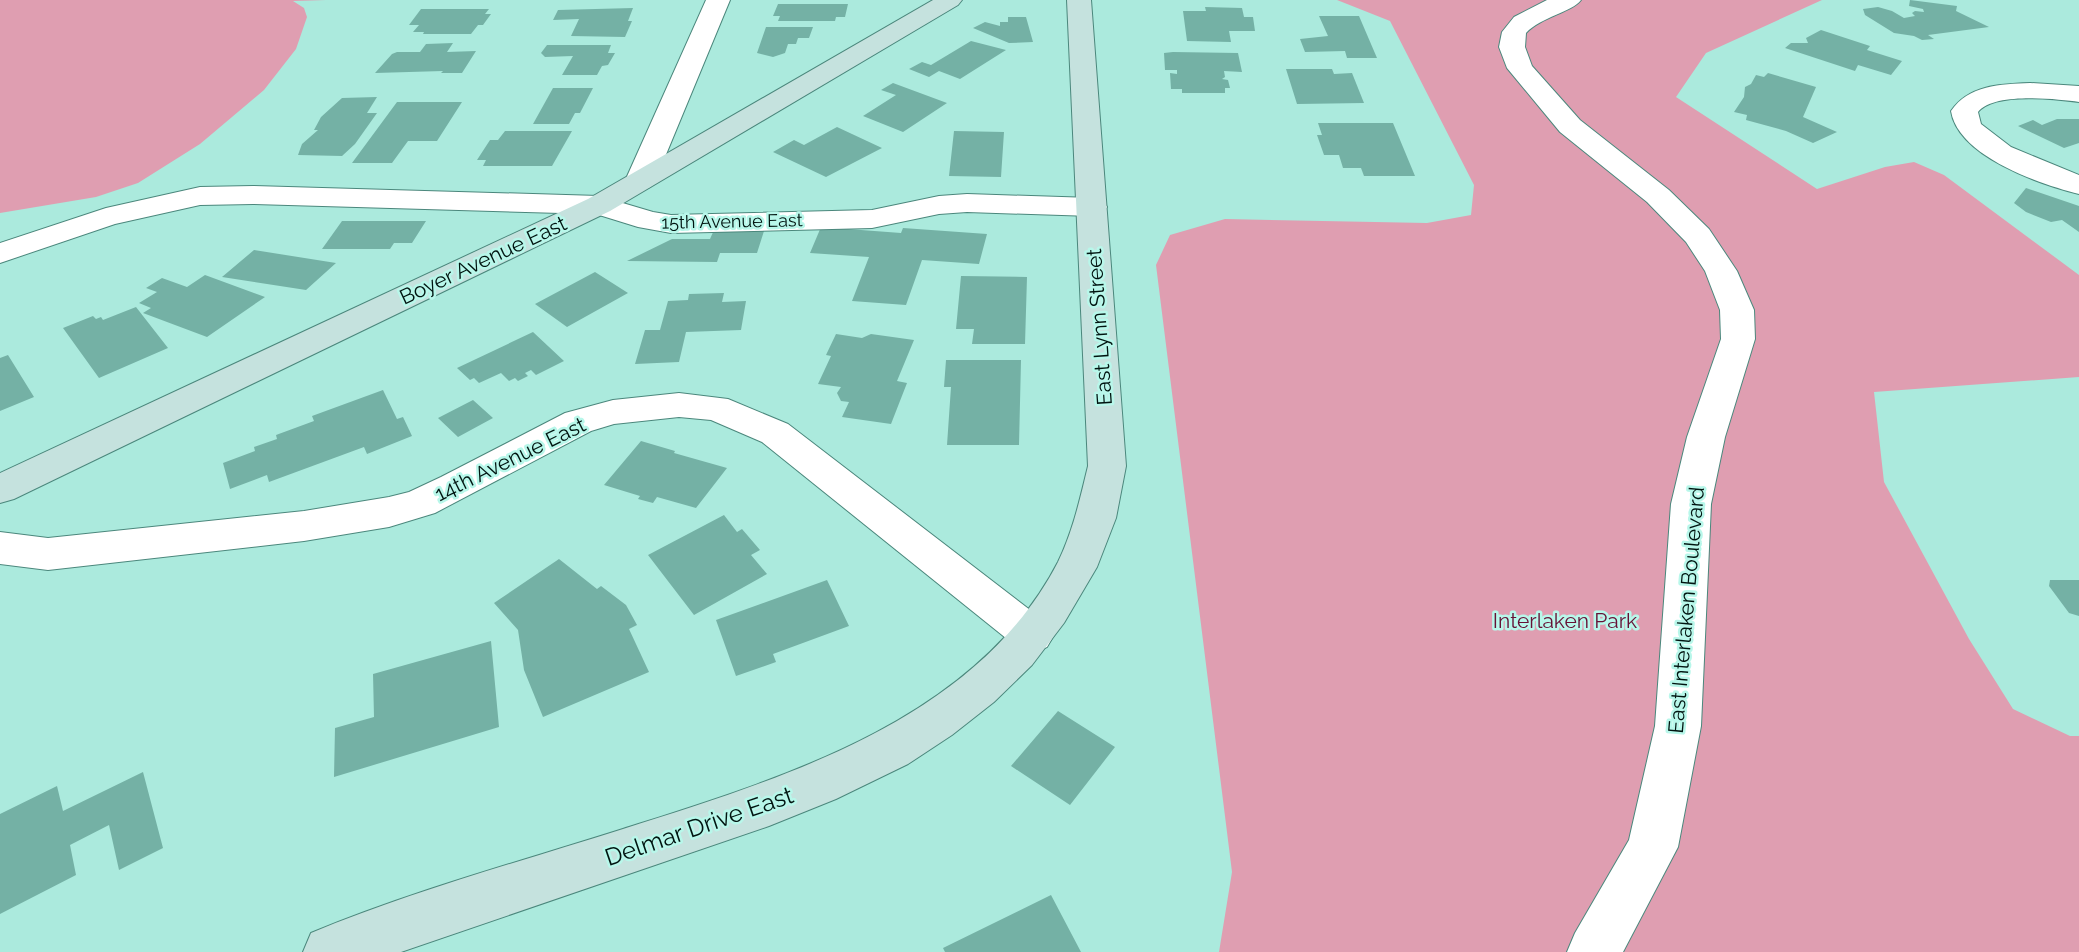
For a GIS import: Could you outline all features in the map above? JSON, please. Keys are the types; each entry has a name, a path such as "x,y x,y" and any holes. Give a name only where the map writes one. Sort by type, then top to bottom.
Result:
{"street":[{"path":"640,181 718,0"},
{"name":"Boyer Avenue East","path":"0,489 598,205 950,0"},
{"name":"East Interlaken Boulevard","path":"1569,0 1540,11 1522,22 1514,32 1512,47 1520,68 1541,96 1570,126 1658,196 1698,236 1721,271 1737,310 1738,339 1706,437 1691,503 1678,726 1653,847 1594,952"},
{"name":"East Lynn Street","path":"1032,635 1075,573 1089,542 1104,489 1107,445 1078,1"},
{"path":"2079,94 2045,90 2006,91 1977,99 1968,107 1965,115 1967,125 1989,145 2027,165 2079,185"},
{"name":"15th Avenue East","path":"0,254 106,217 200,196 253,195 598,205 649,221 671,224 872,219 939,205 967,203 1091,207"},
{"name":"14th Avenue East","path":"0,548 48,554 352,520 421,503 578,422 613,412 679,405 715,408 775,433 1032,635"},
{"name":"Delmar Drive East","path":"330,952 396,926 770,804 843,774 880,756 948,712 1005,664 1032,635"}],"green space":[{"path":"0,0 326,0 293,1 304,8 307,17 296,49 264,90 200,144 138,183 96,197 0,213"},
{"name":"Interlaken Park","path":"1337,0 1822,0 1706,53 1676,97 1817,189 1885,167 1914,162 1944,175 2079,275 2079,377 1874,392 1884,482 1969,639 2013,709 2070,736 2079,736 2079,952 1219,952 1232,872 1156,265 1170,235 1225,219 1427,223 1471,215 1474,185 1390,21"}],"building":[{"path":"1910,0 1957,6 1956,11 1989,27 1928,35 1934,39 1922,40 1894,33 1865,15 1863,9 1878,7 1904,18 1915,16 1912,13 1915,11 1924,12 1923,9 1909,6"},
{"path":"778,4 848,4 845,17 836,17 835,21 778,21 780,16 773,16"},
{"path":"1205,7 1242,8 1244,17 1253,17 1255,31 1229,31 1231,42 1187,41 1183,11 1206,11"},
{"path":"633,8 628,21 632,21 625,37 571,36 579,19 553,20 558,10"},
{"path":"421,9 489,9 485,14 491,14 483,25 478,25 471,34 423,34 424,32 413,32 419,25 409,25"},
{"path":"1319,16 1359,16 1377,58 1347,58 1345,51 1305,52 1300,39 1328,36"},
{"path":"1008,17 1026,17 1033,42 1009,43 973,28 985,22 1000,26 1000,22 1008,22"},
{"path":"766,27 813,27 809,38 798,38 796,44 788,44 785,53 773,57 757,53"},
{"path":"1821,30 1870,46 1867,50 1902,61 1891,75 1858,65 1855,71 1785,48 1791,43 1808,43 1806,38"},
{"path":"971,41 1006,50 960,79 939,71 929,77 909,69 922,62 931,65"},
{"path":"453,43 447,52 476,51 462,73 375,73 397,52 420,52 426,44"},
{"path":"547,45 611,45 608,53 615,53 608,65 602,66 597,75 562,75 573,56 545,57 541,53"},
{"path":"1164,53 1238,53 1242,72 1224,71 1225,77 1222,79 1228,80 1230,88 1225,88 1225,93 1182,93 1182,89 1171,89 1170,73 1177,74 1177,70 1165,70"},
{"path":"1286,69 1332,69 1334,74 1352,73 1364,103 1297,104"},
{"path":"1768,73 1816,87 1803,117 1837,132 1813,143 1786,131 1746,120 1747,115 1734,112 1744,97 1745,87 1751,84 1756,75 1764,77"},
{"path":"893,83 947,103 903,132 863,116 896,95 881,90"},
{"path":"553,88 593,88 580,113 575,113 569,124 533,124"},
{"path":"377,97 367,113 377,113 355,144 342,156 298,155 302,144 318,130 314,130 321,117 342,98"},
{"path":"397,102 462,102 437,141 408,141 392,163 352,163"},
{"path":"2057,119 2079,119 2079,143 2064,148 2018,126 2033,120 2042,125"},
{"path":"1318,123 1393,123 1415,176 1364,176 1361,168 1343,168 1339,155 1324,155 1317,135 1322,135"},
{"path":"837,127 882,148 826,177 773,152 794,140 804,145"},
{"path":"505,131 572,131 552,166 483,166 486,160 477,160 490,140 498,140"},
{"path":"954,131 1004,132 1001,177 949,176"},
{"path":"2026,188 2079,206 2079,232 2062,220 2051,222 2026,212 2014,203"},
{"path":"342,221 426,221 412,243 394,243 390,249 322,249"},
{"path":"821,227 901,233 903,228 987,234 979,264 922,260 906,305 852,301 869,257 810,253"},
{"path":"714,230 764,231 757,253 720,253 717,262 627,261 672,239 710,239"},
{"path":"254,250 336,263 306,290 222,277"},
{"path":"595,272 628,293 567,327 535,304"},
{"path":"205,275 265,297 207,337 143,313 151,308 139,303 157,292 146,288 162,278 187,287"},
{"path":"961,276 1027,277 1025,344 972,344 974,329 956,329"},
{"path":"724,293 722,302 746,301 741,330 686,332 679,362 635,364 645,330 660,330 668,301 688,300 689,294"},
{"path":"136,307 168,348 99,378 63,328 93,316 103,320"},
{"path":"533,332 564,361 536,375 531,370 525,373 528,376 518,381 515,378 509,381 501,373 479,383 474,378 470,380 457,368"},
{"path":"836,334 862,338 871,334 914,340 897,381 907,383 891,424 842,417 849,402 841,401 837,393 841,387 818,384 831,356 826,355"},
{"path":"8,355 34,397 0,411 0,358"},
{"path":"946,360 1021,360 1019,445 947,445 951,387 944,387"},
{"path":"383,390 397,419 403,417 412,436 367,454 364,447 269,482 267,475 230,489 223,463 255,451 254,447 277,439 276,435 314,421 312,416"},
{"path":"473,400 493,418 458,437 438,418"},
{"path":"641,441 727,468 696,508 657,497 653,503 604,485"},
{"path":"724,515 737,532 742,529 760,550 751,555 767,574 694,615 648,555"},
{"path":"559,559 597,589 601,586 626,605 637,625 629,629 649,672 543,717 524,670 518,630 494,603"},
{"path":"827,580 849,626 773,654 776,662 736,676 716,620"},
{"path":"2050,580 2079,580 2079,616 2069,613 2049,586"},
{"path":"491,641 499,727 334,777 335,728 374,717 373,674"},
{"path":"1058,711 1115,747 1070,805 1011,766"},
{"path":"143,772 163,848 119,870 109,825 70,845 76,875 0,914 0,814 57,786 63,811"},
{"path":"1051,895 1081,952 945,952 943,948"}]}
